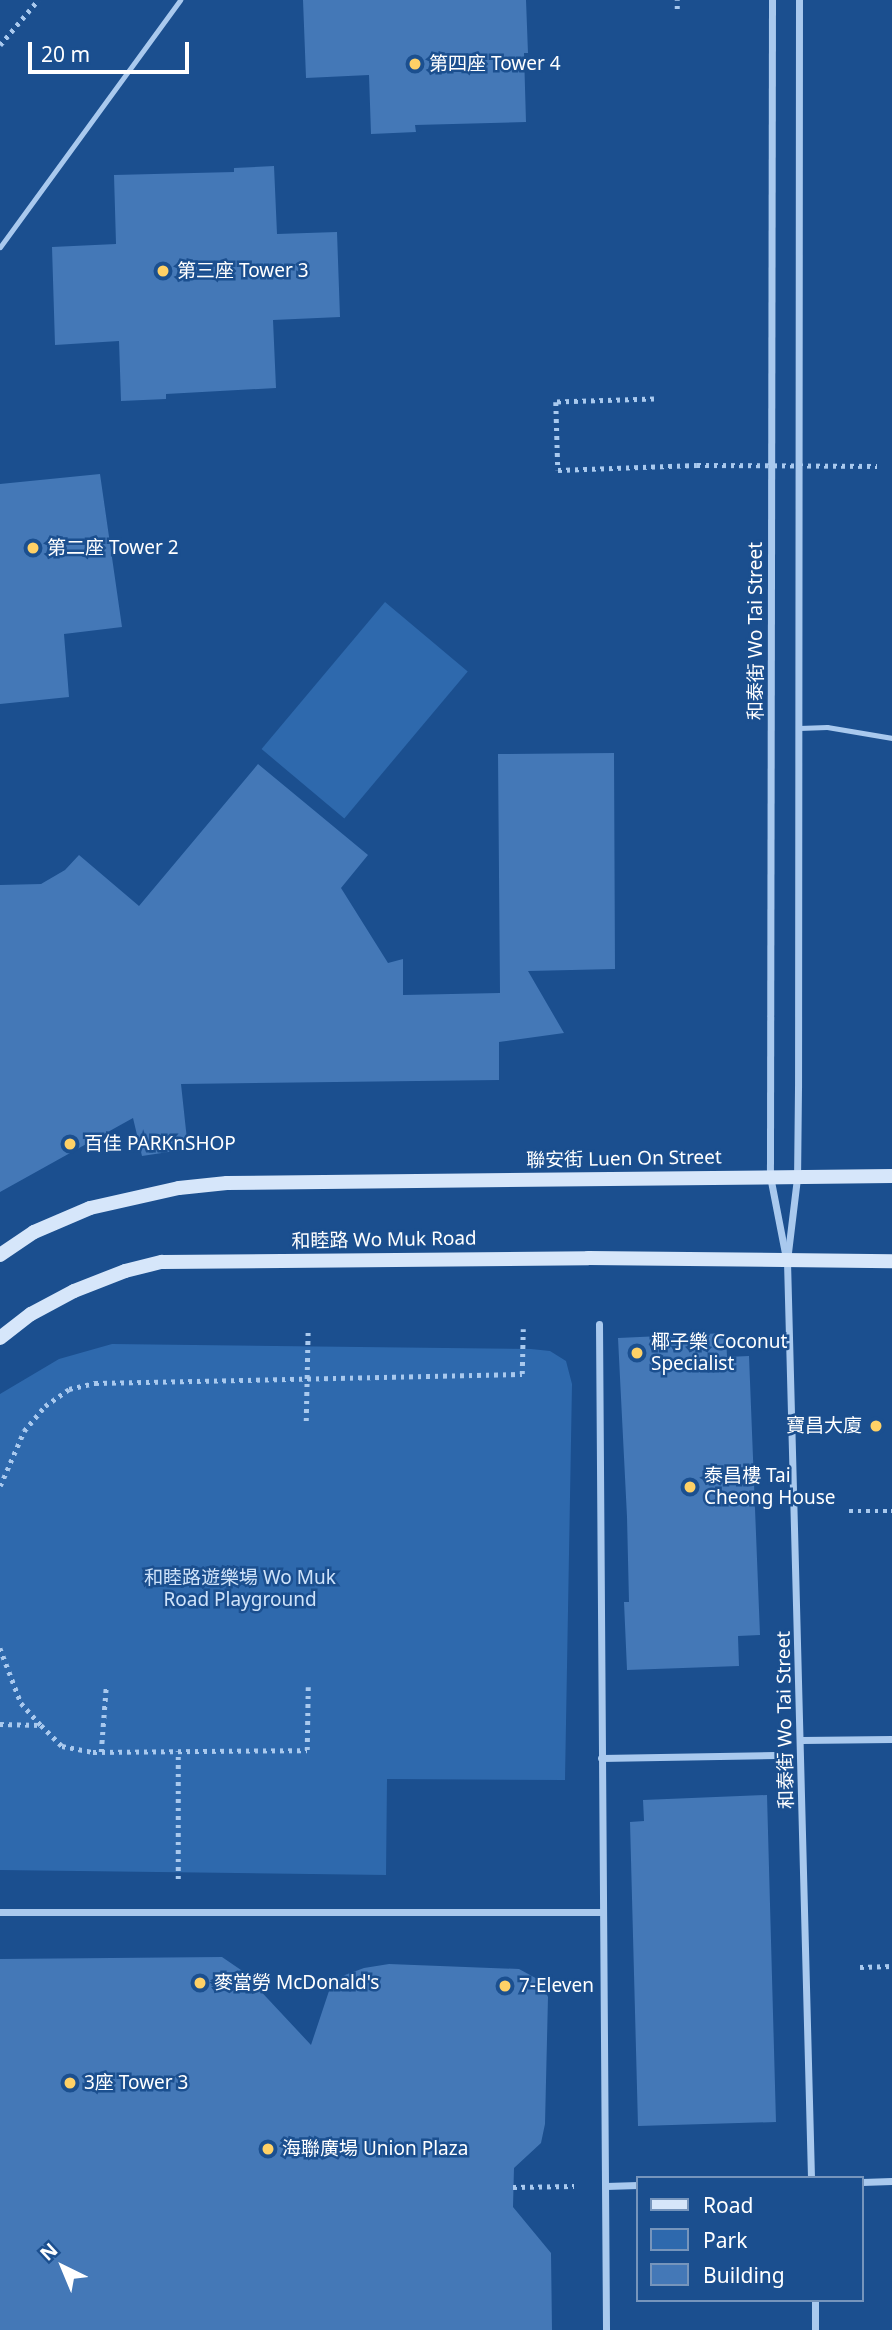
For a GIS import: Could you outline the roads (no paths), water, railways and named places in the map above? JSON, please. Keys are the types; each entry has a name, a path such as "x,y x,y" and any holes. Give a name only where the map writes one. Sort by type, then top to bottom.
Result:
{"street":[{"name":"和泰街 Wo Tai Street","path":"772,0 770,1176 787,1261"},
{"name":"和泰街 Wo Tai Street","path":"799,0 797,1178 787,1261 811,2176"},
{"name":"聯安街 Luen On Street","path":"0,1255 46,1227 90,1208 136,1196 227,1183 892,1176"},
{"name":"和睦路 Wo Muk Road","path":"0,1338 31,1314 74,1292 125,1271 162,1262 574,1258 787,1261"},
{"path":"787,1261 892,1261"},
{"path":"599,1324 606,2330"},
{"path":"801,1740 892,1739"},
{"path":"601,1758 775,1755"},
{"path":"0,1912 601,1912"},
{"path":"864,2182 892,2181"},
{"path":"606,2186 636,2185"},
{"path":"815,2302 815,2330"}],"lane":[{"path":"0,247 180,0"},
{"path":"799,728 827,727 892,738"}],"place":[{"name":"第四座 Tower 4","path":"415,64"},
{"name":"第三座 Tower 3","path":"163,271"},
{"name":"第二座 Tower 2","path":"33,548"},
{"name":"百佳 PARKnSHOP","path":"70,1144"},
{"name":"椰子樂 Coconut Specialist","path":"637,1353"},
{"name":"寶昌大廈","path":"876,1426"},
{"name":"泰昌樓 Tai Cheong House","path":"690,1487"},
{"name":"麥當勞 McDonald's","path":"200,1983"},
{"name":"7-Eleven","path":"505,1986"},
{"name":"3座 Tower 3","path":"70,2083"},
{"name":"海聯廣場 Union Plaza","path":"268,2149"}],"park label":[{"name":"和睦路遊樂場 Wo Muk Road Playground","path":"240,1589"}]}
